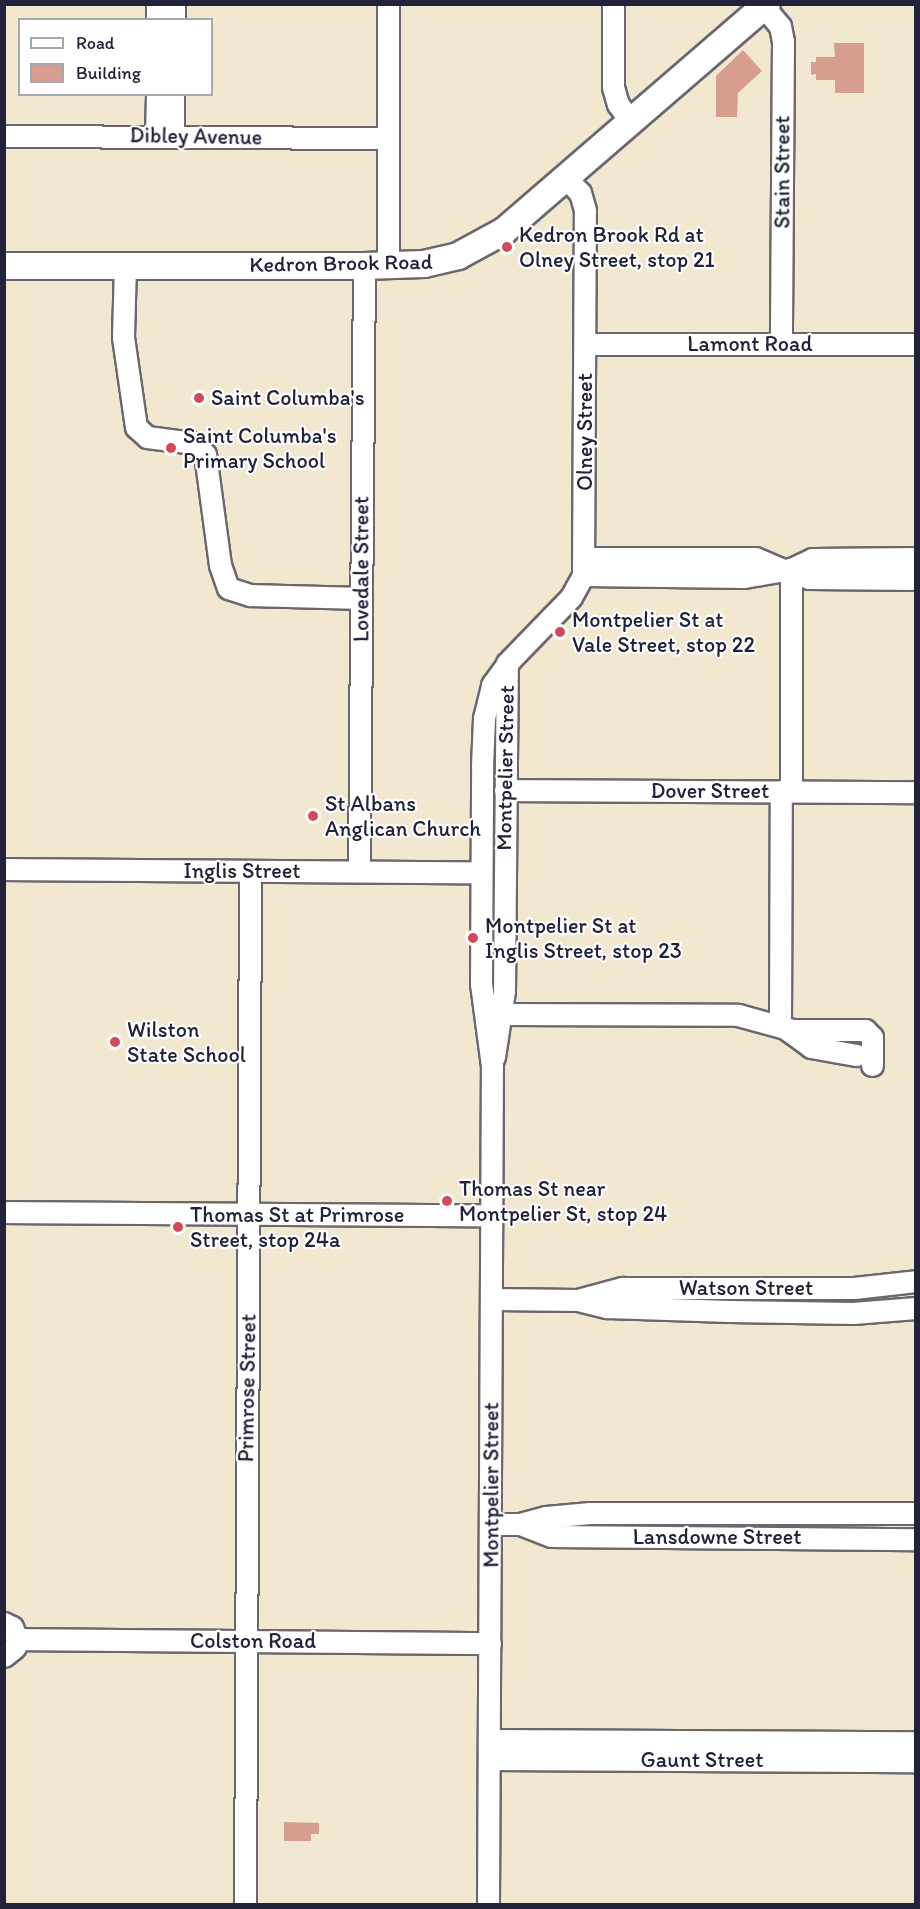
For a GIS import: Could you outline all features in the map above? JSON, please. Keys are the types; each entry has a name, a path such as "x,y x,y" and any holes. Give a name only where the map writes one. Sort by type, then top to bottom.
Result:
{"main road":[{"name":"Kedron Brook Road","path":"4,266 376,266 443,261 476,249 504,231 765,6"}],"street":[{"name":"Lovedale Street","path":"359,871 361,598 376,266 388,138 388,4"},
{"path":"613,4 613,87 618,104 631,122"},
{"name":"Stain Street","path":"765,6 780,27 783,41 781,344"},
{"path":"157,96 165,136"},
{"path":"165,136 173,96"},
{"name":"Dibley Avenue","path":"4,136 388,138"},
{"name":"Olney Street","path":"566,178 584,204 583,566"},
{"path":"125,265 123,337 136,427 147,437 193,443 205,454 220,565 228,588 250,595 361,598"},
{"name":"Lamont Road","path":"585,344 915,344"},
{"path":"507,663 571,597 583,566 755,558 809,578 915,579"},
{"path":"786,569 812,559 915,558"},
{"path":"782,1027 786,791 786,569"},
{"name":"Montpelier Street","path":"492,1066 503,1014 507,663"},
{"name":"Montpelier Street","path":"488,1905 492,1066 481,991 480,872 485,708 492,685 507,663"},
{"name":"Dover Street","path":"505,790 915,792"},
{"name":"Inglis Street","path":"4,869 480,872"},
{"name":"Primrose Street","path":"245,1905 244,1641 250,871"},
{"path":"503,1014 738,1015 782,1027 867,1031 872,1036 864,1060"},
{"path":"4,1212 492,1215"},
{"name":"Watson Street","path":"578,1300 622,1288 854,1288 915,1281"},
{"name":"Watson Street","path":"492,1299 578,1300 607,1307 729,1311 853,1313 915,1308"},
{"name":"Lansdowne Street","path":"491,1524 520,1524 546,1517 590,1513 915,1513"},
{"name":"Lansdowne Street","path":"520,1524 551,1536 915,1539"},
{"name":"Colston Road","path":"9,1640 489,1643"},
{"name":"Gaunt Street","path":"489,1749 915,1742"},
{"name":"Gaunt Street","path":"489,1749 915,1761"}],"building":[{"path":"834,43 864,43 864,93 835,93 835,80 816,80 816,74 811,75 811,62 816,62 816,57 835,57"},
{"path":"743,50 762,71 738,93 737,117 716,117 716,76"},
{"path":"284,1822 319,1823 319,1834 311,1834 311,1841 284,1841"}],"place":[{"name":"Kedron Brook Rd at Olney Street, stop 21","path":"507,247"},
{"name":"Saint Columba's","path":"199,398"},
{"name":"Saint Columba's Primary School","path":"171,448"},
{"name":"Montpelier St at Vale Street, stop 22","path":"560,632"},
{"name":"St Albans Anglican Church","path":"313,816"},
{"name":"Montpelier St at Inglis Street, stop 23","path":"473,938"},
{"name":"Wilston State School","path":"115,1042"},
{"name":"Thomas St near Montpelier St, stop 24","path":"447,1201"},
{"name":"Thomas St at Primrose Street, stop 24a","path":"178,1227"}]}
